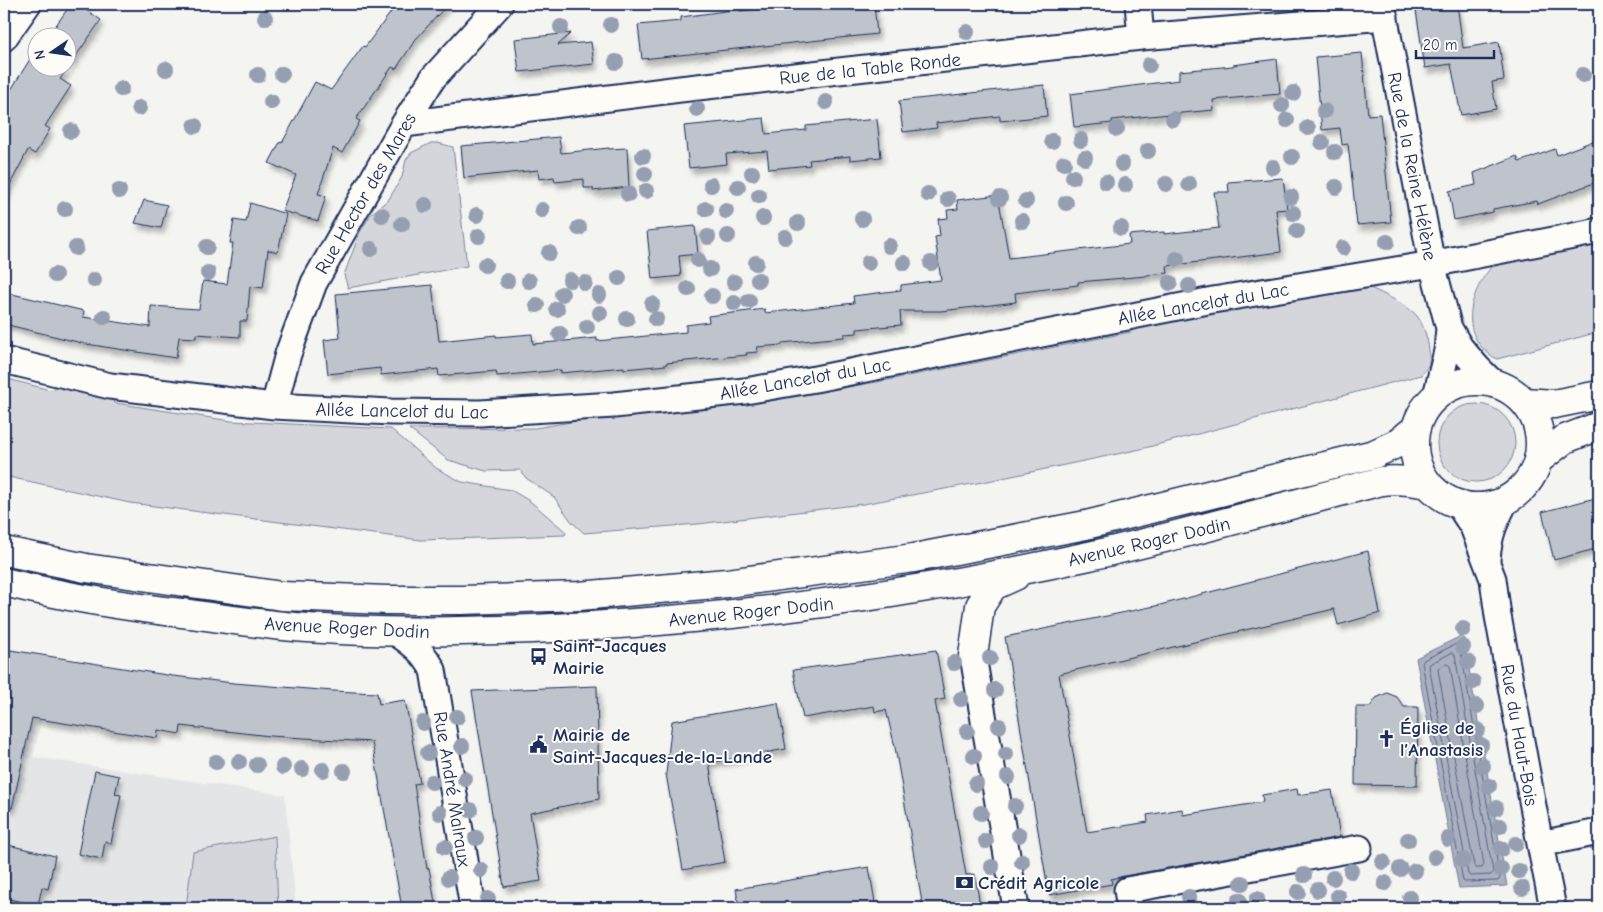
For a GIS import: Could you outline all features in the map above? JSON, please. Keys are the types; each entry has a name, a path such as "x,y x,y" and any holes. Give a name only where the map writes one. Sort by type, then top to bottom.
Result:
{"main road":[{"path":"1483,381 1493,383 1509,390 1524,402 1533,417 1539,434 1538,460 1532,474 1523,487 1506,500 1478,507 1458,504 1442,496 1428,484 1419,469 1414,452 1416,429 1423,410 1444,390 1463,382 1483,381"},
{"path":"1524,402 1542,404 1565,403 1599,395"},
{"path":"1538,460 1565,440 1599,426"},
{"name":"Avenue Roger Dodin","path":"4,551 86,568 282,596 387,600 462,600 580,596 658,590 850,568 968,549 1069,529 1374,454 1398,443 1416,429"},
{"name":"Avenue Roger Dodin","path":"4,582 79,598 134,607 276,625 395,632 464,632 582,627 729,615 856,599 1030,568 1193,532 1382,481 1408,480 1428,484"},
{"path":"973,656 980,606 993,586 1030,568"}],"street":[{"path":"4,38 28,4"},
{"name":"Rue Hector des Mares","path":"274,406 288,354 314,282 404,124 433,78 500,4"},
{"path":"1138,4 1142,37"},
{"name":"Rue de la Table Ronde","path":"404,124 680,89 1142,37 1338,21 1384,10"},
{"name":"Rue de la Reine Hélène","path":"1384,10 1432,264 1449,328 1460,346 1493,383"},
{"name":"Allée Lancelot du Lac","path":"4,360 110,386 274,406 392,412 480,413 614,405 745,391 815,379 1213,300 1432,264 1599,231"},
{"name":"Rue de la Reine Hélène","path":"1436,396 1447,350 1449,328"},
{"name":"Rue du Haut-Bois","path":"1487,563 1488,541 1492,527 1506,500"},
{"name":"Rue du Haut-Bois","path":"1458,504 1473,527 1493,579 1498,616 1540,844 1554,908"},
{"name":"Rue André Malraux","path":"395,632 418,648 429,661 433,670 473,908"},
{"path":"973,656 1016,908"},
{"path":"1540,844 1599,832"},
{"path":"1130,908 1126,890 1359,848"}],"shaded area":[{"path":"431,143 453,147 467,266 348,288 344,275 360,232 371,214 389,199 402,177 406,160 411,153"},
{"path":"1599,237 1599,332 1497,359 1484,350 1476,339 1471,315 1477,289 1493,265"},
{"path":"1362,284 1395,300 1413,312 1421,322 1428,345 1429,360 1428,366 1421,375 1141,449 988,481 863,504 698,524 584,533 571,521 554,497 526,478 520,470 486,471 448,460 409,429 535,428 612,415 758,403 888,380 1131,332 1142,321"},
{"path":"4,378 50,390 64,386 110,398 115,403 231,421 391,429 436,468 462,482 511,490 531,502 566,532 565,535 421,540 130,503 4,476"},
{"path":"1476,404 1491,407 1504,415 1512,428 1515,443 1512,458 1504,471 1491,479 1476,482 1461,479 1448,471 1440,458 1437,443 1440,428 1448,415 1461,407"},
{"path":"4,648 55,657 33,757 285,795 296,908 4,908"},
{"path":"275,836 278,908 186,908 193,852"}],"water":[{"path":"1463,635 1507,886 1459,888 1416,658"}],"building":[{"path":"71,4 77,4 101,20 78,53 78,28 54,28"},
{"path":"397,4 448,4 415,40 396,69 392,67 356,119 360,121 342,153 333,148 318,194 326,196 318,221 282,211 296,175 269,163 280,142 282,143 315,82 331,90"},
{"path":"809,4 835,4 836,8 874,4 877,34 642,59 638,25 681,21 681,17 740,9 740,11"},
{"path":"1415,4 1457,4 1463,48 1499,42 1504,80 1492,82 1496,109 1461,115 1451,64 1425,68"},
{"path":"571,33 558,45 591,42 594,64 519,72 515,39"},
{"path":"1362,53 1368,115 1380,114 1391,222 1357,225 1348,144 1342,145 1340,128 1322,130 1315,57"},
{"path":"1277,59 1280,94 1213,100 1214,110 1112,120 1112,123 1074,127 1070,94 1179,80 1179,71 1233,66"},
{"path":"28,62 28,78 61,78 71,86 45,126 50,129 35,154 28,150 4,196 4,101"},
{"path":"1044,85 1047,116 1000,121 1000,116 936,123 937,128 903,132 899,101"},
{"path":"764,118 766,134 806,130 806,126 877,119 881,157 850,160 850,156 809,160 810,165 769,169 767,151 726,154 727,164 689,168 684,126"},
{"path":"559,137 561,153 627,148 629,187 593,191 593,188 584,188 584,179 555,182 554,177 539,179 538,170 464,178 461,146"},
{"path":"1593,141 1595,147 1599,146 1599,181 1538,204 1537,201 1493,209 1493,212 1454,220 1449,191 1476,185 1474,173 1517,156 1519,162 1555,149 1557,155"},
{"path":"1283,178 1287,209 1276,210 1281,252 1167,266 1168,273 1078,282 1078,285 1015,293 1016,302 941,311 900,311 901,325 857,329 857,333 844,334 844,337 757,347 758,352 746,353 747,355 624,369 624,367 561,373 561,370 497,376 496,371 439,376 438,369 381,375 380,368 328,374 324,340 340,338 336,294 432,285 439,341 496,335 496,337 532,334 533,344 597,338 597,341 686,332 686,325 709,322 708,316 765,309 765,313 854,303 853,296 901,290 901,285 941,280 935,237 940,236 938,219 948,218 947,210 958,209 957,200 998,195 1009,258 1130,244 1129,235 1164,232 1164,234 1219,228 1214,192 1229,192 1228,182"},
{"path":"144,200 167,205 161,228 135,223"},
{"path":"250,203 286,214 278,252 268,250 263,288 250,286 247,321 240,321 240,337 196,334 196,338 179,337 176,358 86,344 4,324 4,292 84,311 83,317 150,327 151,306 199,309 203,281 227,284 233,243 230,243 234,220 246,222"},
{"path":"695,226 698,254 679,256 681,276 652,279 647,231"},
{"path":"1599,497 1599,548 1554,560 1542,512"},
{"path":"1368,551 1380,613 1338,625 1334,609 1059,674 1087,832 1148,822 1147,815 1182,809 1183,815 1263,802 1262,795 1297,789 1298,795 1332,790 1340,837 1124,876 1111,879 1112,884 1049,895 1005,637 1160,605"},
{"path":"4,649 173,676 234,683 377,693 379,704 405,700 420,783 414,784 427,869 429,868 436,908 402,908 372,742 270,736 181,726 180,734 158,730 157,738 32,718 12,808 4,807"},
{"path":"936,650 945,699 935,701 966,875 975,874 980,906 969,908 923,908 895,747 886,710 875,712 874,706 803,718 793,670"},
{"name":"Mairie de Saint-Jacques-de-la-Lande","path":"597,686 599,799 530,813 541,881 504,887 472,691"},
{"name":"Église de l’Anastasis","path":"1387,693 1397,697 1404,707 1418,707 1417,786 1355,785 1356,707 1370,707 1376,698"},
{"path":"778,703 786,749 709,763 725,862 683,870 666,774 672,721"},
{"path":"95,771 119,776 115,794 121,795 111,843 105,841 102,859 78,854"},
{"path":"4,844 55,856 48,889 42,887 38,905 4,898"},
{"path":"869,867 876,908 739,908 736,889"}],"place":[{"name":"Saint-Jacques Mairie","path":"539,656"},
{"name":"Église de l’Anastasis","path":"1386,738"},
{"name":"Mairie de Saint-Jacques-de-la-Lande","path":"539,745"},
{"name":"Crédit Agricole","path":"964,882"}]}
